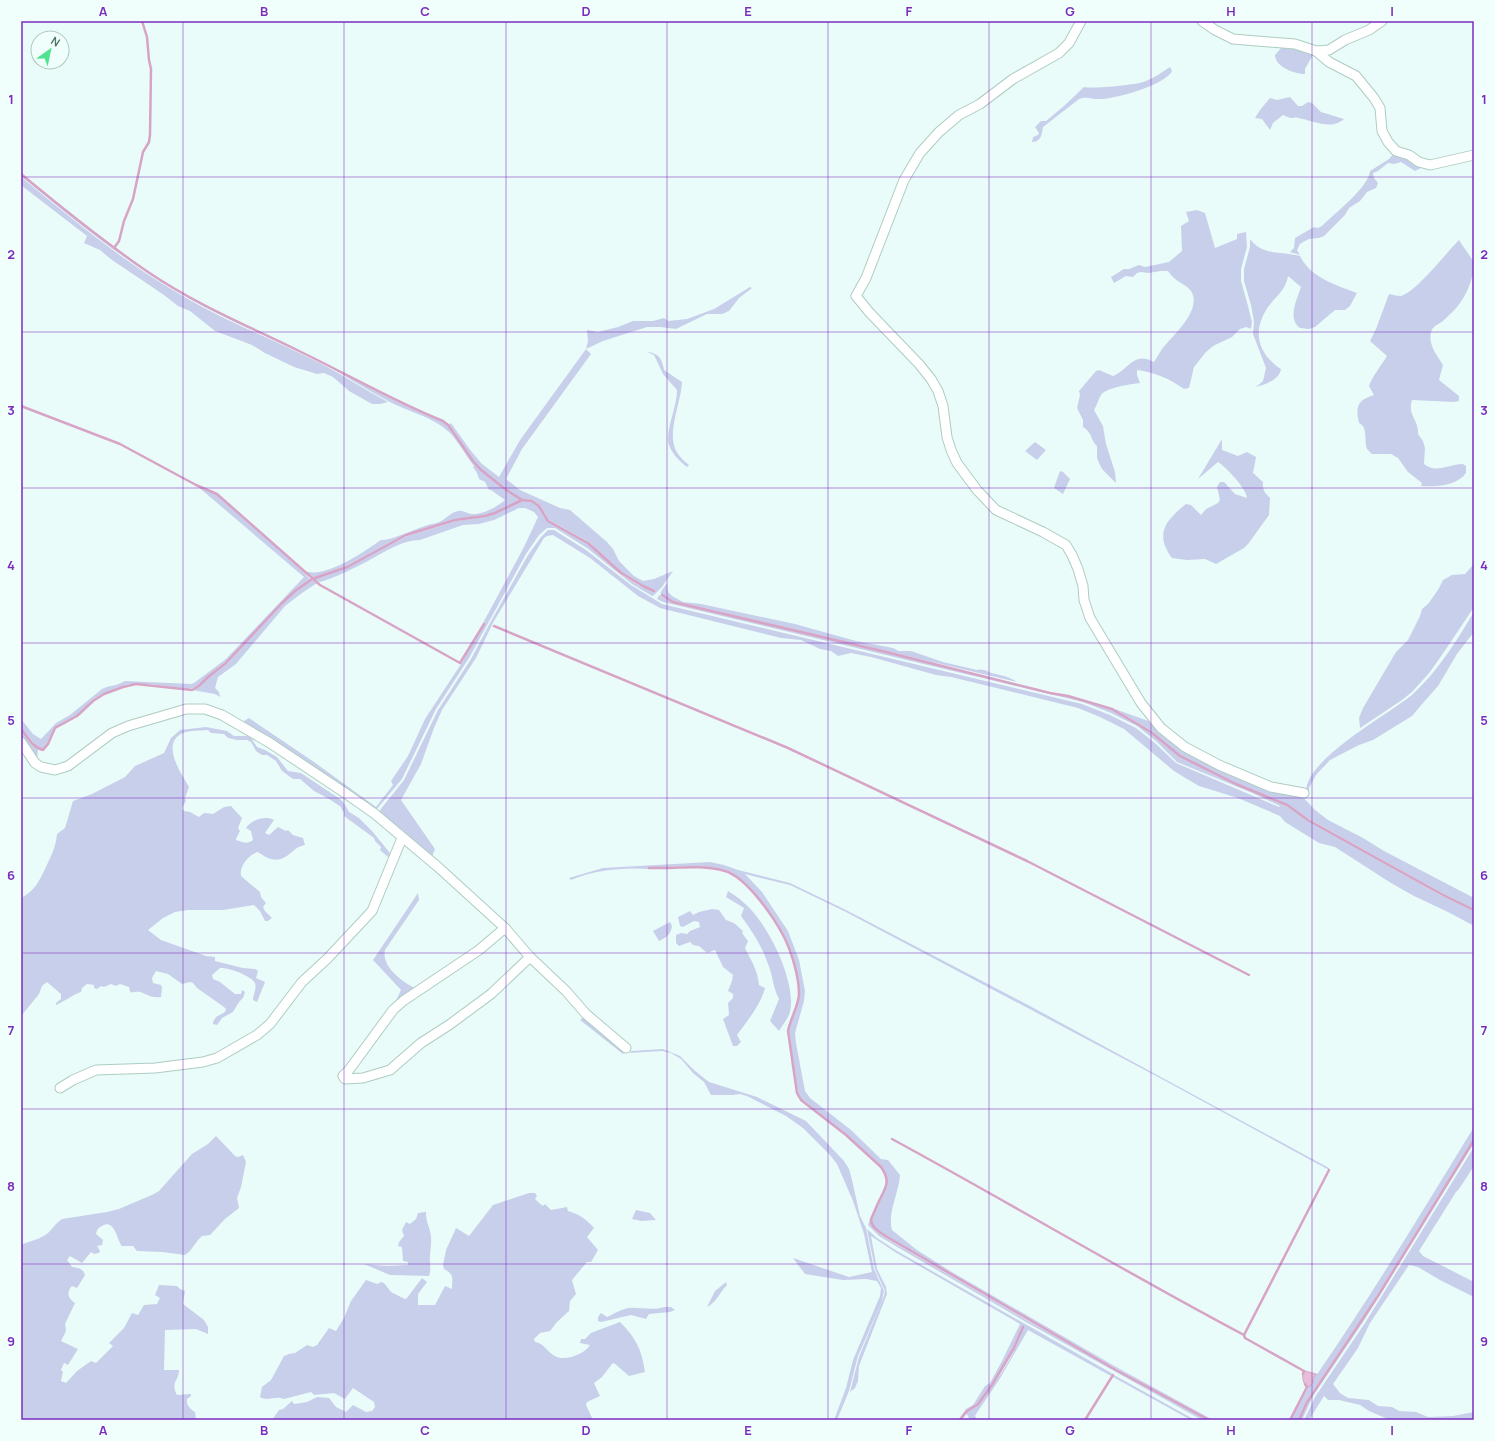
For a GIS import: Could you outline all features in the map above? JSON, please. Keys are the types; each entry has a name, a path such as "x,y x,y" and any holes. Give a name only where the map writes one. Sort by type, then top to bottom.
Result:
{"street":[{"path":"1202,21 1215,30 1233,39 1295,44 1316,51 1329,50 1345,40 1370,30 1382,21"},
{"path":"1077,23 1069,43 1059,53 1013,79 980,104 959,115 939,132 920,153 904,180 868,271 856,296 931,379 938,391 943,406 947,437 951,450 957,463 977,490 996,510 1043,532 1066,545 1078,569 1083,586 1084,600 1090,618 1141,703 1161,728 1185,747 1219,765 1271,787 1304,793"},
{"path":"1316,51 1328,62 1356,76 1374,98 1380,108 1382,131 1388,142 1396,151 1409,155 1419,162 1430,165 1474,155"},
{"path":"21,742 35,763 48,769 55,770 61,769 73,763 112,733 128,726 175,711 197,708 222,715 252,732 364,806 438,867 505,928 530,957 566,990 586,1014 626,1048"},
{"path":"60,1088 73,1080 96,1070 155,1068 203,1062 216,1058 257,1035 270,1024 302,982 327,959 372,911 402,838"},
{"path":"505,928 479,950 393,1010 349,1070 342,1076 345,1079 351,1080 390,1070 421,1043 449,1025 491,994 530,957"}],"shaded area":[{"path":"1281,45 1314,53 1305,69 1305,74 1296,73 1286,69 1278,63 1275,55 1282,47"},
{"path":"1170,67 1172,71 1168,76 1138,91 1105,99 1079,99 1043,127 1039,139 1032,142 1033,137 1039,133 1035,127 1041,121 1046,121 1084,87 1104,87 1143,82"},
{"path":"1290,97 1298,106 1302,106 1308,102 1312,103 1321,112 1344,119 1333,124 1321,124 1283,115 1273,123 1270,130 1262,119 1255,118 1270,98 1277,100"},
{"path":"1394,153 1430,167 1421,168 1415,171 1401,162 1394,164 1388,163 1373,173 1374,178 1378,183 1376,188 1367,192 1360,201 1349,208 1345,215 1324,236 1309,239 1300,244 1297,250 1300,255 1290,252 1294,248 1295,238 1314,227 1318,228 1322,226 1358,192 1364,185 1370,171 1389,159"},
{"path":"21,174 83,225 149,273 177,291 327,365 390,398 443,421 448,425 451,432 477,466 504,489 521,500 495,513 485,516 455,519 406,534 346,566 312,578 304,571 323,571 333,568 355,557 381,540 390,539 427,525 437,523 458,511 472,514 485,512 505,500 489,490 485,482 479,479 473,467 474,466 453,436 435,422 388,401 329,367 205,307 180,293 156,279 87,229 21,176"},
{"path":"21,177 97,238 156,280 211,312 320,363 388,402 372,404 349,391 333,377 324,373 317,374 294,367 252,345 215,331 190,311 178,306 100,250 84,243 87,236 22,186"},
{"path":"1197,210 1205,213 1215,248 1237,239 1237,234 1246,232 1247,247 1241,269 1241,281 1252,322 1251,329 1246,327 1240,329 1232,337 1213,346 1206,352 1194,367 1189,388 1184,389 1162,376 1137,370 1140,383 1113,388 1101,395 1094,410 1103,426 1106,444 1115,472 1116,483 1102,469 1097,458 1097,446 1090,434 1083,427 1083,420 1077,408 1080,395 1079,391 1096,371 1099,370 1113,376 1136,360 1147,359 1154,362 1162,349 1179,330 1190,314 1194,298 1191,291 1176,280 1168,271 1148,273 1141,272 1137,273 1133,277 1126,276 1114,283 1111,277 1124,269 1129,269 1139,265 1145,267 1169,262 1182,251 1181,226 1189,221 1186,212"},
{"path":"1250,239 1266,251 1300,256 1305,264 1317,275 1333,284 1357,293 1350,306 1345,310 1335,310 1315,327 1309,329 1300,328 1294,319 1294,309 1301,287 1288,276 1283,289 1268,307 1263,316 1259,333 1262,349 1273,363 1281,369 1280,373 1275,379 1256,387 1263,381 1266,368 1253,334 1254,322 1244,281 1244,269 1250,247"},
{"path":"1459,240 1474,263 1473,273 1463,299 1450,315 1433,328 1430,337 1432,346 1443,365 1439,380 1459,396 1459,401 1412,400 1411,410 1417,425 1418,434 1423,441 1425,448 1424,464 1433,468 1443,468 1463,464 1466,466 1466,473 1457,481 1445,485 1421,486 1422,483 1408,472 1398,458 1391,454 1372,454 1367,449 1364,427 1359,423 1357,412 1359,404 1364,399 1374,395 1369,386 1387,356 1370,341 1389,294 1401,296 1408,293 1423,280"},
{"path":"750,287 752,288 739,298 729,311 722,314 707,314 676,329 647,327 603,341 586,349 588,341 587,330 598,332 618,327 633,321 653,321 664,318 668,321 687,319 714,309"},
{"path":"586,349 591,354 522,449 506,479 520,490 560,508 570,510 607,542 613,549 619,561 634,576 643,581 654,579 673,571 662,587 652,596 632,584 587,548 555,528 547,528 539,535 526,554 469,658 436,709 402,779 376,810 239,724 249,718 314,762 376,807 393,785 391,781 408,756 425,719 461,664 484,624 483,623 524,547 538,517 534,512 525,508 519,508 494,520 479,524 463,525 420,540 400,544 350,570 326,580 320,582 313,579 347,567 407,536 456,521 485,517 495,514 522,501 528,500 539,506 548,521 588,543 620,574 654,592 655,590 621,573 589,542 549,520 540,505 533,500 522,499 481,469 473,461 448,425 451,423 482,464 499,477 520,440"},
{"path":"647,352 657,355 661,360 664,370 682,382 673,429 673,438 674,446 678,454 689,465 687,467 674,455 668,443 669,427 676,402 677,390 663,374 654,355"},
{"path":"1222,439 1222,450 1238,456 1247,452 1256,457 1253,473 1263,482 1264,491 1270,498 1269,515 1244,548 1216,564 1205,559 1187,560 1172,558 1164,542 1163,535 1168,522 1186,504 1191,505 1201,515 1206,509 1218,503 1220,500 1217,487 1220,482 1224,482 1235,494 1247,498 1236,478 1218,462 1198,479"},
{"path":"1035,442 1046,450 1037,460 1025,451"},
{"path":"1060,471 1070,479 1063,494 1054,488"},
{"path":"196,485 217,494 294,562 310,579 281,603 230,658 208,676 199,686 189,689 150,684 128,684 104,693 92,700 77,716 55,728 45,747 43,749 39,749 21,728 21,719 33,734 41,739 56,723 70,715 102,689 125,681 194,683 226,659 304,577"},
{"path":"548,530 554,530 586,550 631,585 662,604 1082,704 1110,715 1136,728 1155,743 1176,763 1279,807 1280,806 1177,762 1156,741 1137,726 1111,713 1083,702 663,602 657,599 659,595 673,603 886,652 1112,709 1151,732 1180,757 1235,784 1286,806 1440,895 1465,905 1474,911 1474,926 1391,883 1335,847 1319,843 1285,822 1280,816 1238,798 1199,786 1174,771 1124,729 1100,717 1078,708 951,677 936,675 871,657 851,653 838,656 831,651 820,649 801,640 781,638 660,608 638,596 590,558 553,535 544,538 494,621 476,658 442,710 421,764 401,800 435,849 431,859 380,814 380,810 404,780 438,710 471,659 528,555"},
{"path":"1474,564 1474,607 1446,649 1430,672 1412,692 1360,728 1359,718 1363,708 1396,652 1408,640 1422,609 1428,604 1443,580 1452,575 1465,574"},
{"path":"312,580 317,583 285,606 236,664 218,677 215,688 219,692 220,697 215,694 192,690 200,687 209,677 227,664 282,604 295,592"},
{"path":"667,583 668,592 683,602 701,604 795,624 856,641 893,648 899,651 911,651 943,662 977,670 984,670 1007,677 1017,682 673,601 660,593"},
{"path":"1474,612 1474,632 1457,654 1438,686 1412,716 1373,740 1359,745 1330,760 1316,775 1309,788 1308,798 1307,785 1315,770 1329,755 1348,740 1414,693 1447,655"},
{"path":"1112,708 1154,723 1171,740 1301,795 1315,810 1328,820 1474,898 1474,909 1441,893 1309,819 1287,805 1236,783 1180,756 1152,731"},
{"path":"206,727 227,731 234,736 248,736 257,747 277,757 288,771 301,773 340,799 349,812 359,818 372,831 390,853 388,857 380,850 381,847 374,838 344,816 344,812 341,807 314,791 300,779 293,779 282,771 276,761 267,755 262,755 256,751 251,742 247,740 228,738 224,734 211,733 208,730 183,733 176,738 173,744 173,751 174,758 189,787 185,798 186,801 182,808 184,811 190,812 199,817 204,813 213,814 224,807 231,806 242,818 238,828 240,831 236,840 247,843 251,842 253,840 251,831 246,828 248,825 258,819 267,818 274,820 265,833 269,835 278,827 286,831 288,830 293,835 303,838 305,845 300,846 286,857 277,860 257,852 248,858 243,865 241,876 260,892 261,897 266,903 263,907 272,918 268,921 265,921 260,911 254,905 223,910 188,910 175,912 163,918 148,930 161,940 206,956 215,957 215,961 243,968 255,969 258,971 256,978 265,982 257,1002 253,1000 256,987 253,980 239,972 220,968 212,975 213,979 220,982 235,994 241,994 242,990 245,992 243,998 233,1012 222,1018 217,1025 213,1024 216,1017 225,1012 226,1009 224,1007 197,988 193,983 190,982 182,984 168,974 156,971 152,978 153,983 161,985 161,997 152,997 139,992 130,992 129,987 120,984 116,986 111,984 104,987 101,986 97,989 94,988 94,985 87,984 82,988 81,992 56,1005 56,1003 61,999 61,994 47,982 42,986 39,994 21,1016 21,898 34,888 41,877 53,851 57,834 65,828 73,801 92,794 125,777 135,766 164,753 171,738 180,730"},
{"path":"21,730 38,750 37,761 21,740"},
{"path":"710,862 790,883 846,910 1028,1005 1329,1168 1329,1170 1160,1078 846,912 790,885 745,874 762,892 788,931 799,960 805,991 804,1001 795,1033 805,1091 810,1098 851,1130 881,1159 888,1160 900,1175 892,1210 892,1230 917,1250 950,1271 1118,1368 1213,1420 1210,1420 1117,1369 887,1237 875,1227 871,1219 886,1188 886,1176 881,1167 847,1135 801,1099 798,1093 788,1031 799,998 799,987 795,969 784,938 779,929 760,902 740,878 723,869 691,866 649,867 649,869 619,869 589,874 571,880 569,878 603,868"},
{"path":"728,891 743,902 761,923 770,937 785,969 791,999 790,1012 779,1031 770,1021 779,999 775,991 766,957 753,933 741,916 744,908 726,897"},
{"path":"418,893 419,900 385,950 386,962 394,973 404,982 415,988 473,949 393,1007 401,990 373,960"},
{"path":"712,909 719,910 726,920 734,923 743,931 742,933 748,941 745,948 756,970 759,985 765,988 757,1007 737,1035 741,1042 737,1046 733,1046 723,1019 729,1015 728,1003 733,998 733,994 728,991 733,975 723,967 715,950 707,953 699,946 693,945 690,942 679,946 676,943 676,935 681,933 687,934 690,931 700,927 699,922 694,921 683,927 680,926 678,917 690,911 693,915"},
{"path":"670,922 672,926 669,933 666,937 659,941 653,931"},
{"path":"585,1016 626,1051 623,1054 580,1020"},
{"path":"663,1049 680,1056 709,1082 757,1097 806,1121 844,1161 849,1169 860,1216 866,1228 874,1269 884,1291 882,1301 858,1356 849,1391 837,1420 834,1420 846,1388 853,1360 880,1296 881,1288 877,1281 866,1279 843,1280 805,1274 793,1258 849,1277 872,1272 864,1234 853,1201 837,1164 803,1128 786,1116 747,1096 740,1094 711,1095 704,1082 693,1073 681,1059 671,1053 662,1051 630,1053 631,1051"},
{"path":"1474,1127 1474,1139 1377,1296 1306,1401 1298,1420 1290,1420 1316,1374 1378,1282"},
{"path":"216,1136 235,1156 238,1157 243,1155 246,1162 241,1187 237,1198 239,1208 225,1219 210,1235 202,1236 185,1255 137,1251 133,1246 122,1246 113,1227 106,1224 102,1226 97,1230 96,1234 103,1240 102,1245 97,1246 100,1251 99,1253 94,1254 91,1252 82,1263 70,1256 67,1260 72,1267 82,1270 85,1275 77,1288 72,1286 68,1293 69,1297 75,1303 65,1324 66,1331 61,1341 78,1349 68,1365 64,1363 61,1370 63,1372 61,1381 66,1383 77,1371 91,1361 96,1363 113,1346 109,1343 124,1328 132,1313 138,1315 144,1305 157,1304 160,1298 155,1295 159,1285 177,1286 185,1291 183,1304 204,1320 208,1327 208,1334 196,1329 165,1330 164,1370 179,1370 174,1387 175,1391 177,1395 191,1394 191,1396 187,1399 187,1403 195,1412 196,1420 21,1420 21,1245 45,1235 62,1219 119,1209 154,1194 159,1191 192,1154 208,1144"},
{"path":"1474,1141 1363,1322 1313,1396 1302,1420 1299,1420 1307,1402 1378,1297"},
{"path":"1474,1147 1474,1166 1419,1251 1423,1256 1474,1282 1474,1297 1418,1267 1409,1265 1370,1323 1358,1348 1333,1384 1340,1393 1348,1398 1369,1400 1378,1406 1392,1407 1399,1411 1416,1412 1428,1417 1453,1416 1474,1412 1474,1420 1390,1420 1369,1411 1360,1405 1339,1400 1328,1400 1324,1396 1309,1420 1304,1420 1315,1397 1365,1323"},
{"path":"529,1193 535,1193 537,1196 535,1199 543,1206 545,1204 551,1210 567,1207 568,1211 585,1219 594,1228 587,1237 598,1250 591,1262 587,1262 572,1280 576,1294 570,1301 569,1311 550,1331 540,1333 534,1339 535,1342 541,1344 559,1358 569,1358 584,1351 590,1345 580,1343 581,1339 585,1339 591,1333 620,1322 634,1339 642,1357 645,1372 629,1376 614,1363 602,1377 594,1383 600,1396 587,1402 586,1405 593,1420 272,1420 279,1410 283,1409 292,1401 294,1404 307,1402 317,1397 329,1398 336,1407 346,1412 353,1405 366,1412 372,1411 375,1407 374,1402 353,1388 345,1399 334,1393 314,1395 311,1392 284,1399 266,1399 260,1397 262,1387 271,1380 284,1356 295,1353 307,1345 313,1347 317,1345 329,1328 336,1331 344,1318 351,1301 366,1280 377,1284 381,1282 384,1283 391,1292 405,1299 422,1278 427,1282 418,1294 418,1305 435,1305 445,1286 452,1289 451,1275 444,1269 443,1265 446,1250 456,1228 469,1236 493,1205"},
{"path":"636,1210 650,1213 656,1220 641,1221 632,1219"},
{"path":"426,1212 431,1239 429,1276 390,1275 364,1264 387,1266 408,1265 408,1262 403,1261 402,1247 398,1246 399,1242 404,1236 402,1230 406,1222 410,1224 416,1219 418,1213"},
{"path":"870,1219 874,1228 886,1238 1027,1320 1208,1420 1202,1420 1026,1322 899,1248 879,1236 868,1225"},
{"path":"867,1229 877,1238 897,1251 1113,1374 1111,1376 1028,1330 999,1380 976,1414 975,1416 978,1420 970,1420 966,1413 978,1404 998,1378 1017,1345 1023,1327 992,1385 977,1403 967,1410 960,1420 958,1420 966,1409 973,1405 985,1386 990,1383 1020,1324 895,1252 871,1236 877,1269 886,1287 887,1294 859,1366 858,1381 855,1388 850,1392 859,1357 885,1291 875,1269"},
{"path":"726,1282 727,1285 715,1300 707,1307 715,1291"},
{"path":"671,1307 675,1310 670,1312 649,1314 646,1319 631,1315 601,1322 598,1321 598,1317 601,1313 607,1317 620,1310 629,1308 655,1309"},
{"path":"1303,1371 1316,1374 1312,1381 1314,1382 1309,1387 1306,1387 1304,1383"},
{"path":"1114,1375 1195,1420 1191,1420 1113,1377"}],"waterway":[{"path":"114,248 119,241 124,221 133,199 143,152 149,142 150,135 151,69 147,37 142,21"},
{"path":"21,174 115,249 166,284 222,314 388,396 443,421 448,425 480,469 505,489 522,500"},
{"path":"21,406 120,444 196,485 217,494 320,585 460,663 484,624"},
{"path":"21,729 36,747 43,750 48,744 55,728 77,716 93,701 104,694 136,684 192,690 199,686 226,663 281,604 295,591 312,579 347,567 406,535 455,520 485,516 495,513 522,500 532,501 539,506 548,521 588,543 621,573 654,591"},
{"path":"662,595 673,602 886,652 1050,693 1068,696 1112,709 1151,732 1180,756 1236,784 1287,805 1308,820 1441,894 1474,910"},
{"path":"494,626 788,748 1027,861 1249,975"},
{"path":"649,868 687,867 725,871 742,881 750,889 766,908 778,927 792,956 799,987 798,1002 788,1031 797,1093 801,1100 846,1135 881,1167 884,1172 887,1180 885,1188 871,1219 871,1222 876,1230 1116,1370 1209,1420"},
{"path":"892,1139 1155,1287 1244,1335"},
{"path":"1299,1420 1307,1402 1378,1296 1474,1140"},
{"path":"1303,1374 1304,1371 1245,1338 1244,1335 1329,1170"},
{"path":"960,1420 967,1411 978,1404 992,1385 1014,1348 1023,1327"},
{"path":"1085,1420 1113,1375"},
{"path":"1290,1420 1307,1387 1305,1384"}]}
